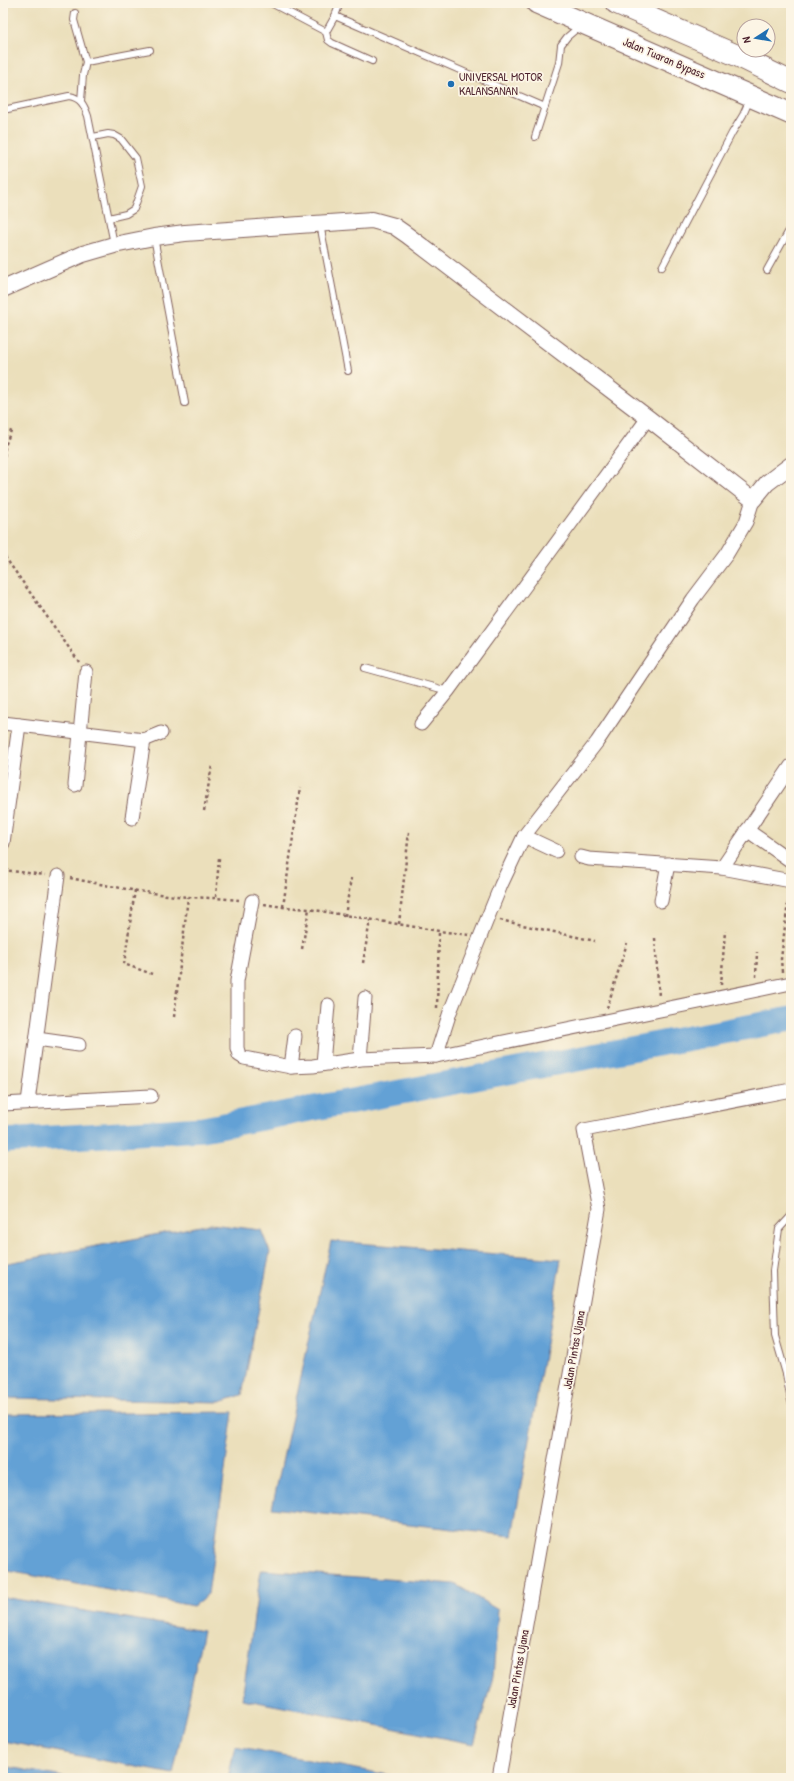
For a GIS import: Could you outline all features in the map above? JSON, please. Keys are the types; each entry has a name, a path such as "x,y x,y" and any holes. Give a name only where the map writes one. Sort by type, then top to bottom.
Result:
{"highway":[{"name":"Jalan Tuaran Bypass","path":"538,3 791,114"},
{"path":"616,3 738,56 791,82"}],"street":[{"path":"3,289 83,254 114,245 154,237 185,233 372,220 394,226 648,418 752,500"},
{"path":"421,724 448,691 648,418"},
{"path":"436,1056 450,1012 488,917 524,836 597,742 693,599 727,554 746,522 752,500 767,483 791,465"},
{"path":"75,784 86,672"},
{"path":"3,723 81,731 144,740 162,733"},
{"path":"3,843 19,725"},
{"path":"132,818 144,740"},
{"path":"722,868 791,766"},
{"path":"747,830 791,861"},
{"path":"524,836 556,851"},
{"path":"580,857 589,859 722,868 790,887"},
{"path":"661,901 668,864"},
{"path":"28,1102 58,876"},
{"path":"252,901 237,981 237,1048 239,1055 244,1058 291,1067 360,1059 436,1056 791,983"},
{"path":"360,1059 365,998"},
{"path":"323,1064 328,1005"},
{"path":"291,1067 295,1036"},
{"path":"37,1039 79,1045"},
{"name":"Jalan Pintas Ujana","path":"499,1778 599,1209 584,1130 791,1090"},
{"path":"3,1104 151,1096"}],"lane":[{"path":"271,3 326,32"},
{"path":"340,3 326,32 328,40 372,61"},
{"path":"75,13 74,20 86,62 83,75 81,101"},
{"path":"335,16 545,107"},
{"path":"535,137 559,63 562,45 567,37 583,23"},
{"path":"86,62 150,50"},
{"path":"3,110 69,96 76,97 81,101 88,116 114,245"},
{"path":"662,267 752,96"},
{"path":"92,137 108,134 114,135 121,139 136,158 142,186 134,210 126,214 109,218"},
{"path":"320,224 348,371"},
{"path":"767,270 791,227"},
{"path":"154,237 185,403"},
{"path":"365,668 448,691"},
{"path":"791,1216 779,1229 773,1271 775,1336 786,1374 791,1401"}],"path":[{"path":"3,480 5,446 12,428"},
{"path":"3,545 4,557 86,672"},
{"path":"204,811 212,765"},
{"path":"283,907 300,788"},
{"path":"399,924 408,832"},
{"path":"216,897 219,858"},
{"path":"345,916 351,878"},
{"path":"781,959 790,887"},
{"path":"135,890 124,964 152,974"},
{"path":"174,1017 188,897"},
{"path":"302,949 309,909"},
{"path":"488,917 595,941"},
{"path":"363,963 370,920"},
{"path":"437,1009 439,931"},
{"path":"720,998 725,932"},
{"path":"655,938 660,1009"},
{"path":"602,1022 627,942"},
{"path":"755,991 758,952"}],"water":[{"path":"211,1224 261,1230 270,1252 242,1395 220,1402 3,1398 3,1264"},
{"path":"331,1241 561,1259 512,1536 272,1508"},
{"path":"233,1412 208,1594 193,1606 3,1570 3,1414"},
{"path":"261,1570 455,1584 498,1610 493,1677 474,1744 242,1699"},
{"path":"3,1597 203,1631 173,1774 3,1741"},
{"path":"235,1746 404,1778 228,1778"},
{"path":"3,1766 69,1778 3,1778"}],"waterway":[{"path":"3,1141 203,1129 791,1019"}],"place":[{"name":"UNIVERSAL MOTOR KALANSANAN","path":"451,84"}]}
